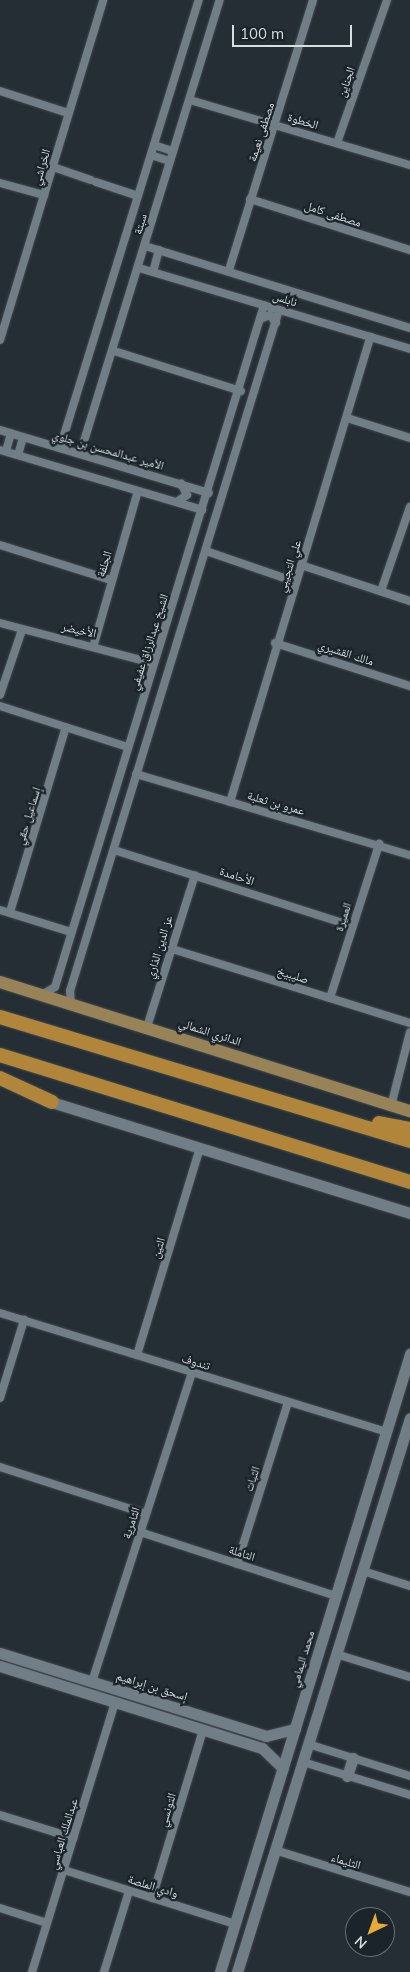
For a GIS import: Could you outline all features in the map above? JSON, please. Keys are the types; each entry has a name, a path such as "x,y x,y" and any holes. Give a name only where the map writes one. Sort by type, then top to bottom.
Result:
{"highway":[{"path":"0,1017 410,1141"},
{"path":"0,1055 410,1182"},
{"path":"0,1078 52,1102"},
{"path":"335,1117 410,1129"}],"main road":[{"name":"الدائري الشمالي","path":"0,982 42,995 70,997 147,1028 410,1112"}],"street":[{"name":"الخراشي","path":"0,340 103,0"},
{"name":"سبتة","path":"60,448 199,0"},
{"name":"سبتة","path":"80,454 114,351 220,0"},
{"name":"مصطفى نعيمة","path":"229,270 250,199 276,125 313,0"},
{"name":"الجناين","path":"337,143 387,0"},
{"path":"0,91 68,113"},
{"name":"الخطوة","path":"190,100 410,165"},
{"path":"154,145 173,151"},
{"path":"151,155 170,161"},
{"path":"53,167 138,196"},
{"path":"0,183 44,195"},
{"name":"مصطفى كامل","path":"250,199 410,250"},
{"name":"نابلس","path":"145,246 229,270 410,328"},
{"path":"153,272 159,250"},
{"name":"نابلس","path":"139,268 410,349"},
{"name":"الشيخ عبدالرزاق عفيفي","path":"55,987 153,663 241,391 264,305"},
{"path":"42,995 55,987 70,997 136,774 279,310"},
{"path":"260,319 270,315 276,323"},
{"name":"علي التجيبي","path":"230,802 275,643 347,418 370,337"},
{"path":"114,351 241,391"},
{"path":"347,418 410,438"},
{"name":"الأمير عبدالمحسن بن جلوي","path":"0,430 209,493"},
{"path":"11,434 3,451 178,501 202,510"},
{"path":"18,455 23,438"},
{"path":"178,501 187,496 181,483"},
{"name":"الجلفة","path":"94,644 138,491"},
{"path":"381,591 408,518 410,507"},
{"path":"0,545 111,580"},
{"path":"206,551 296,582"},
{"path":"301,565 410,601"},
{"name":"الأخيضر","path":"0,623 22,630 94,644 153,663"},
{"path":"0,695 22,630"},
{"name":"مالك القشيري","path":"275,643 410,686"},
{"path":"0,706 128,747"},
{"name":"إسماعيل حقي","path":"10,912 66,727"},
{"name":"عمرو بن ثعلبة","path":"136,774 379,844 410,855"},
{"name":"العميرة","path":"330,998 379,844"},
{"name":"الأحامدة","path":"114,850 352,926"},
{"name":"عز الدين الذاري","path":"147,1028 169,948 195,875"},
{"path":"0,910 71,932"},
{"name":"صليبيخ","path":"169,948 410,1023"},
{"path":"392,1106 410,1032"},
{"path":"0,1086 410,1213"},
{"name":"التين","path":"137,1355 200,1148"},
{"name":"تندوف","path":"0,1313 386,1432"},
{"path":"0,1398 24,1320"},
{"name":"محمد اليمامي","path":"220,1972 410,1354"},
{"name":"الثامرية","path":"92,1682 192,1372"},
{"name":"الثبات","path":"237,1564 288,1402"},
{"path":"240,1971 275,1850 341,1638 405,1450 410,1418"},
{"path":"0,1467 146,1514"},
{"name":"الثاملة","path":"140,1532 336,1596"},
{"path":"364,1571 410,1586"},
{"path":"324,1633 341,1638"},
{"name":"إسحق بن إبراهيم","path":"0,1653 256,1733 273,1736 295,1729"},
{"path":"336,1654 410,1677"},
{"path":"0,1666 254,1745 267,1750 283,1768"},
{"name":"عبدالملك العباسي","path":"32,1972 116,1702"},
{"name":"التونسي","path":"152,1898 203,1730"},
{"path":"254,1745 264,1741 256,1733"},
{"path":"308,1744 410,1776"},
{"path":"347,1776 353,1758"},
{"path":"303,1762 410,1795"},
{"path":"0,1815 74,1838"},
{"name":"الثليماء","path":"275,1850 410,1892"},
{"name":"وادي الملصة","path":"64,1870 235,1924"},
{"path":"104,1972 129,1891"},
{"path":"0,1908 47,1923"}]}
